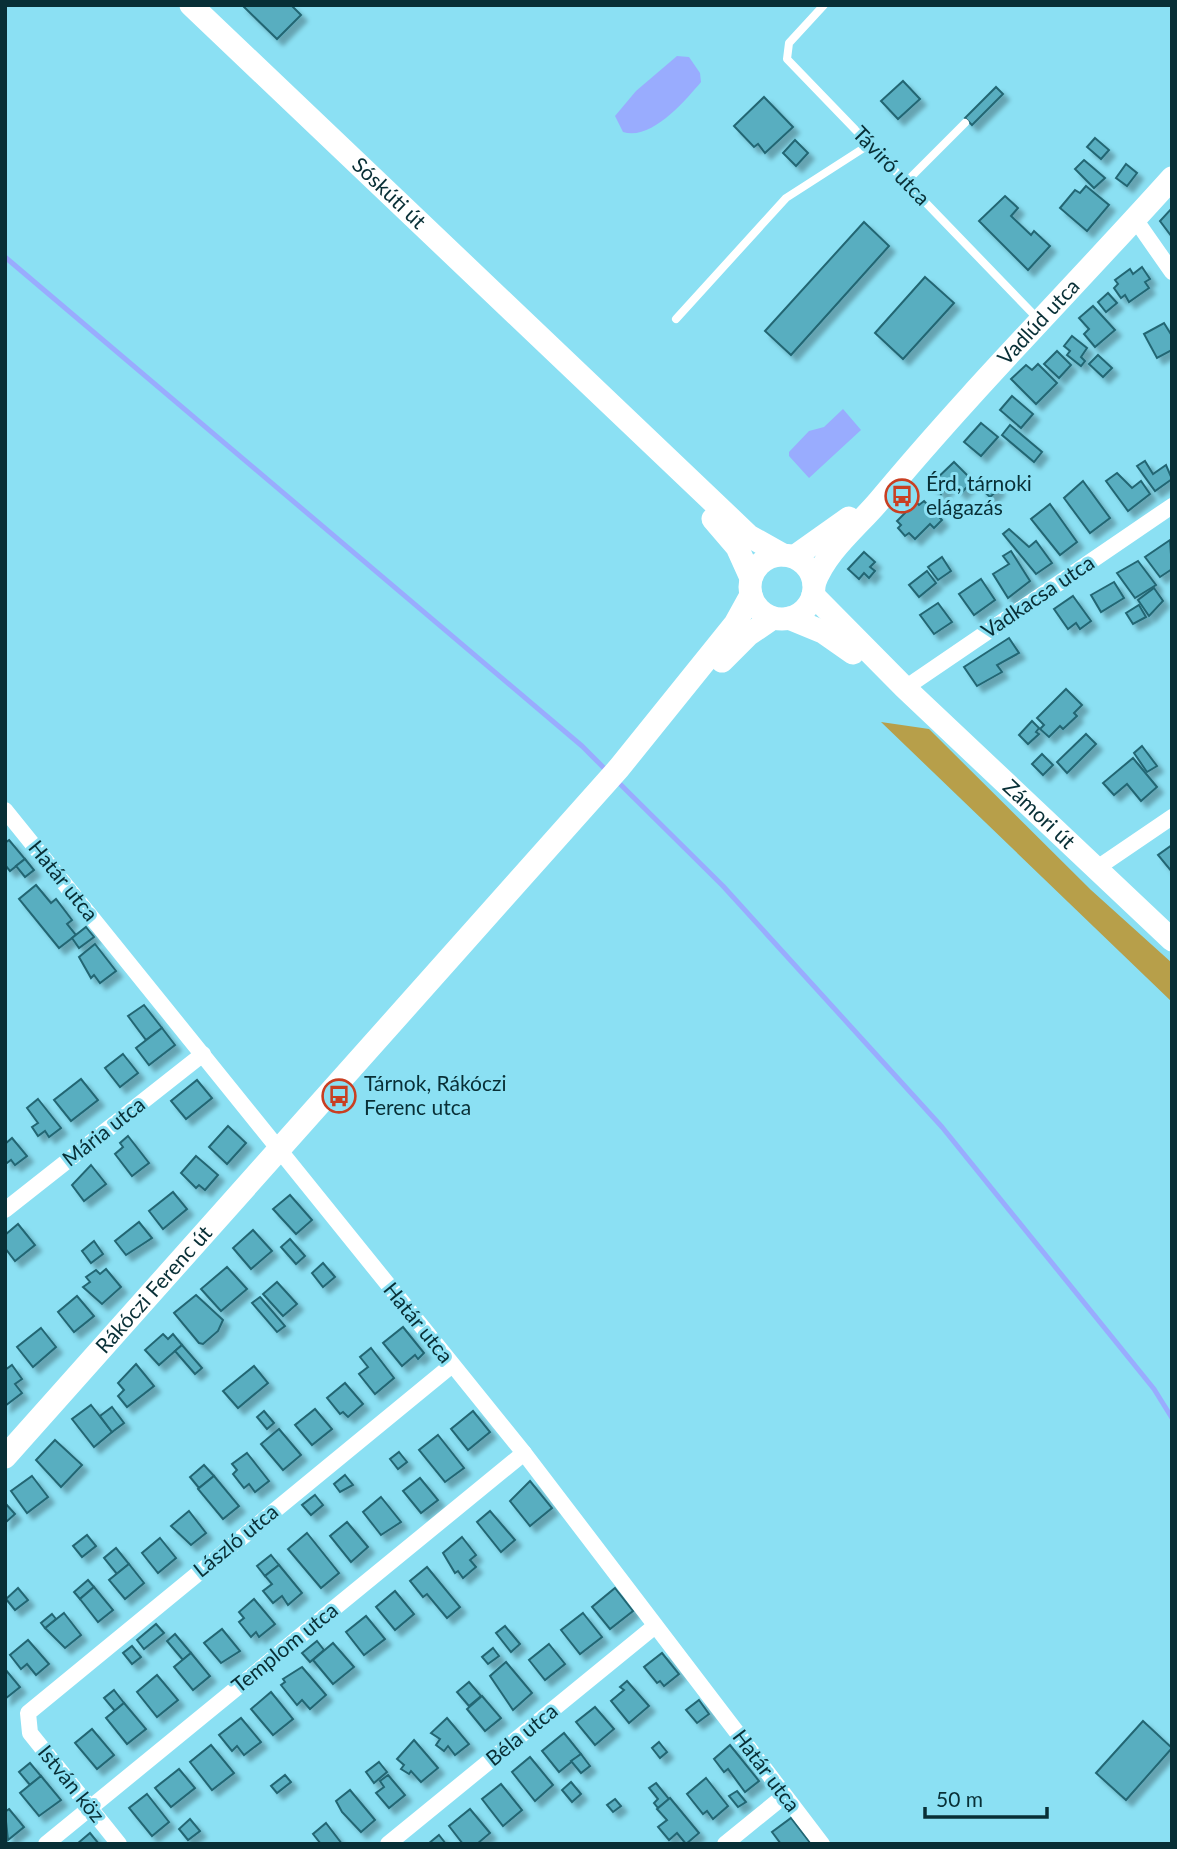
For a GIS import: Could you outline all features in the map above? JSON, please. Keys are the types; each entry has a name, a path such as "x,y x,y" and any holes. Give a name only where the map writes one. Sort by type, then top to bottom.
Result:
{"street":[{"name":"Sóskúti út","path":"191,5 750,536 788,556"},
{"name":"Vadlúd utca","path":"813,589 827,560 906,467 1172,178"},
{"path":"1135,219 1172,272"},
{"name":"Sóskúti út","path":"586,380 737,547 751,586"},
{"name":"Vadlúd utca","path":"788,556 820,541 906,467"},
{"name":"Vadkacsa utca","path":"905,688 1172,506"},
{"path":"788,556 809,570 813,589 804,610 748,635 663,715 735,624 760,564 788,556"},
{"path":"751,586 759,609 781,618"},
{"name":"Zámori út","path":"813,589 905,688 1172,940"},
{"name":"Zámori út","path":"781,618 823,632 874,671 905,688"},
{"name":"Rákóczi Ferenc út","path":"5,1457 619,768 663,715"},
{"name":"Határ utca","path":"6,813 524,1453 822,1844"},
{"path":"1097,868 1172,817"},
{"name":"Mária utca","path":"5,1210 203,1054"},
{"name":"László utca","path":"27,1722 28,1713 35,1705 452,1366"},
{"name":"Templom utca","path":"46,1844 524,1453"},
{"name":"Béla utca","path":"388,1844 656,1626"},
{"name":"István köz","path":"27,1722 30,1733 119,1844"},
{"path":"725,1844 784,1796"}],"lane":[{"name":"Táviró utca","path":"824,5 789,43 787,60 907,181 1041,323"},
{"path":"907,181 965,123"},
{"path":"676,319 786,198 870,144"}],"shaded area":[{"path":"881,722 929,729 1091,890 1172,963 1172,1002"}],"water":[{"path":"677,56 689,57 700,73 701,82 677,109 656,125 645,131 623,132 615,116 636,91"},
{"path":"843,409 861,430 809,478 789,456 789,452 809,431 824,427"}],"building":[{"path":"242,5 291,5 301,15 277,39"},
{"path":"903,81 920,99 898,119 881,101"},
{"path":"996,87 1003,94 972,125 965,118"},
{"path":"764,97 793,127 765,153 758,144 754,147 734,126"},
{"path":"1095,138 1109,150 1101,159 1087,147"},
{"path":"795,140 808,153 796,166 783,153"},
{"path":"1084,160 1105,178 1094,188 1075,169"},
{"path":"1126,164 1137,173 1127,186 1116,178"},
{"path":"1086,186 1109,205 1087,231 1060,208 1075,190 1080,193"},
{"path":"1005,196 1018,208 1011,216 1031,235 1034,231 1050,246 1028,270 979,221"},
{"path":"1172,208 1172,237 1160,221"},
{"path":"864,222 889,246 791,355 765,331"},
{"path":"1142,267 1150,279 1145,282 1149,288 1129,302 1125,295 1121,298 1114,288 1118,284 1115,280 1130,269 1133,274"},
{"path":"925,277 954,303 903,359 875,333"},
{"path":"1108,293 1117,303 1106,312 1098,302"},
{"path":"1093,306 1115,330 1095,347 1084,334 1089,329 1079,318"},
{"path":"1164,323 1172,336 1172,350 1157,358 1144,334"},
{"path":"1072,336 1087,348 1081,357 1085,361 1081,366 1067,355 1070,351 1064,346"},
{"path":"1057,351 1071,365 1059,378 1044,364"},
{"path":"1098,355 1112,368 1103,377 1089,364"},
{"path":"1038,364 1057,383 1036,404 1011,379 1026,365 1032,370"},
{"path":"1012,396 1033,414 1021,428 1000,410"},
{"path":"981,423 998,437 981,456 964,442"},
{"path":"1010,425 1042,452 1034,462 1002,435"},
{"path":"1145,461 1153,474 1166,465 1172,479 1155,491 1137,466"},
{"path":"954,462 973,481 961,493 951,483 941,494 931,484"},
{"path":"1117,473 1132,488 1141,481 1150,494 1128,511 1106,481"},
{"path":"989,480 999,489 990,497 981,489"},
{"path":"1083,481 1110,518 1090,533 1064,498"},
{"path":"924,501 942,520 934,528 930,524 915,539 909,533 905,536 898,528 901,525 897,521 916,502 919,505"},
{"path":"1050,504 1077,542 1060,555 1031,519"},
{"path":"1009,529 1029,547 1036,541 1052,563 1036,574 1003,534"},
{"path":"1170,540 1172,569 1160,577 1145,557"},
{"path":"1011,551 1030,581 1008,598 993,574 1009,564 1003,556"},
{"path":"864,552 875,562 870,567 875,571 869,578 864,573 859,579 848,569"},
{"path":"942,557 951,571 938,580 928,567"},
{"path":"1138,561 1156,585 1135,598 1117,573"},
{"path":"927,571 936,583 919,597 909,585"},
{"path":"981,579 995,600 974,615 959,594"},
{"path":"1114,582 1124,598 1101,612 1091,595"},
{"path":"1154,588 1163,601 1149,616 1138,600"},
{"path":"1073,596 1091,621 1080,629 1076,623 1068,629 1054,609"},
{"path":"938,603 952,622 934,634 920,615"},
{"path":"1139,605 1146,617 1133,624 1126,613"},
{"path":"1009,638 1019,653 997,665 1002,672 977,686 964,667"},
{"path":"1066,689 1082,705 1074,713 1077,716 1063,729 1060,726 1049,737 1040,729 1044,725 1037,718"},
{"path":"1032,721 1039,728 1036,732 1039,734 1028,744 1019,735"},
{"path":"1086,734 1096,744 1067,773 1057,762"},
{"path":"1142,746 1157,766 1147,772 1134,753"},
{"path":"1042,754 1053,765 1043,775 1032,764"},
{"path":"1133,758 1157,787 1141,801 1127,784 1114,795 1103,783"},
{"path":"9,840 25,859 10,871 5,865 5,843"},
{"path":"1172,845 1172,872 1158,855"},
{"path":"25,859 34,870 25,877 16,866"},
{"path":"36,885 51,903 56,899 72,920 67,924 76,935 59,948 19,899"},
{"path":"86,927 94,937 79,948 72,938"},
{"path":"95,944 116,971 100,983 94,975 91,978 79,957"},
{"path":"144,1005 162,1028 146,1040 128,1016"},
{"path":"162,1028 175,1045 149,1065 136,1048"},
{"path":"123,1054 138,1073 120,1087 105,1068"},
{"path":"81,1079 98,1100 71,1121 54,1100"},
{"path":"197,1080 212,1098 186,1119 171,1101"},
{"path":"38,1099 61,1128 49,1137 45,1131 38,1136 32,1127 38,1123 27,1108"},
{"path":"228,1126 246,1143 227,1164 209,1147"},
{"path":"128,1136 149,1163 132,1176 115,1154 123,1147 120,1143"},
{"path":"12,1138 27,1156 15,1165 11,1160 7,1163 5,1161 5,1144"},
{"path":"196,1156 218,1175 205,1190 199,1185 196,1188 181,1173"},
{"path":"91,1165 106,1184 84,1201 72,1185"},
{"path":"173,1192 187,1209 163,1229 149,1211"},
{"path":"290,1195 312,1220 296,1234 273,1209"},
{"path":"139,1222 152,1238 126,1255 115,1241"},
{"path":"18,1224 35,1245 15,1261 5,1248 5,1235"},
{"path":"253,1230 272,1251 251,1269 233,1248"},
{"path":"290,1239 305,1256 296,1264 281,1247"},
{"path":"94,1241 103,1254 91,1263 82,1251"},
{"path":"323,1263 335,1277 323,1287 312,1273"},
{"path":"227,1267 247,1289 221,1311 201,1289"},
{"path":"106,1269 121,1287 102,1304 83,1287 90,1282 86,1277 96,1270 100,1274"},
{"path":"277,1282 297,1304 283,1316 263,1294"},
{"path":"196,1295 223,1320 218,1331 203,1344 199,1343 174,1313"},
{"path":"77,1296 94,1316 74,1332 58,1312"},
{"path":"260,1297 285,1326 277,1332 252,1303"},
{"path":"403,1327 424,1353 418,1359 415,1355 402,1366 383,1343"},
{"path":"41,1328 56,1347 33,1367 17,1347"},
{"path":"163,1334 168,1339 173,1334 182,1345 159,1365 145,1350"},
{"path":"182,1345 202,1368 195,1374 175,1351"},
{"path":"371,1348 394,1378 375,1394 359,1374 368,1367 360,1357"},
{"path":"136,1364 154,1386 127,1407 118,1396 124,1390 118,1383"},
{"path":"12,1365 22,1379 15,1384 22,1393 5,1406 5,1370"},
{"path":"254,1366 268,1383 238,1408 223,1391"},
{"path":"345,1383 363,1404 348,1417 343,1412 340,1414 327,1398"},
{"path":"91,1405 112,1432 94,1447 72,1419"},
{"path":"112,1407 124,1423 112,1432 100,1416"},
{"path":"315,1409 332,1429 312,1445 295,1425"},
{"path":"264,1411 274,1423 267,1429 257,1417"},
{"path":"473,1411 490,1432 468,1450 451,1429"},
{"path":"279,1429 301,1455 283,1470 261,1444"},
{"path":"438,1435 464,1468 445,1482 419,1450"},
{"path":"55,1440 82,1465 61,1487 36,1460"},
{"path":"399,1452 407,1462 398,1469 390,1459"},
{"path":"247,1453 269,1481 255,1492 249,1484 244,1488 233,1474 237,1470 232,1464"},
{"path":"204,1465 214,1476 199,1488 190,1477"},
{"path":"345,1475 353,1485 340,1492 334,1484"},
{"path":"32,1476 48,1497 27,1513 11,1491"},
{"path":"214,1476 239,1506 223,1519 198,1489"},
{"path":"420,1478 438,1500 421,1513 403,1491"},
{"path":"530,1481 552,1508 530,1526 510,1501"},
{"path":"315,1495 323,1505 311,1515 302,1505"},
{"path":"381,1497 401,1522 381,1535 363,1512"},
{"path":"5,1503 15,1514 5,1523"},
{"path":"189,1511 206,1533 191,1545 171,1526"},
{"path":"490,1511 515,1540 501,1552 477,1522"},
{"path":"347,1522 368,1547 351,1562 330,1536"},
{"path":"307,1533 339,1573 321,1588 288,1549"},
{"path":"87,1535 96,1546 82,1557 73,1546"},
{"path":"462,1537 476,1555 470,1560 476,1567 463,1578 458,1571 455,1573 443,1553"},
{"path":"160,1538 176,1558 158,1573 142,1553"},
{"path":"116,1548 129,1564 117,1574 104,1558"},
{"path":"271,1555 279,1565 265,1576 257,1566"},
{"path":"129,1564 144,1583 125,1599 109,1580"},
{"path":"279,1565 302,1593 288,1605 282,1596 273,1603 263,1591 272,1584 265,1576"},
{"path":"427,1567 460,1607 447,1618 427,1594 423,1597 410,1581"},
{"path":"88,1580 94,1587 80,1599 74,1592"},
{"path":"94,1587 113,1610 98,1622 80,1599"},
{"path":"18,1588 28,1600 15,1610 6,1599"},
{"path":"615,1588 633,1611 610,1629 592,1607"},
{"path":"395,1591 414,1614 395,1630 376,1607"},
{"path":"254,1599 275,1624 259,1637 256,1632 251,1637 239,1622 244,1618 239,1612"},
{"path":"64,1613 81,1635 65,1648 45,1628"},
{"path":"583,1613 602,1637 580,1654 561,1630"},
{"path":"52,1614 56,1619 45,1628 41,1623"},
{"path":"366,1616 385,1639 364,1655 346,1632"},
{"path":"156,1624 164,1633 144,1649 137,1640"},
{"path":"505,1626 520,1644 511,1652 496,1633"},
{"path":"222,1629 240,1651 221,1663 204,1643"},
{"path":"175,1634 191,1653 183,1660 167,1641"},
{"path":"28,1640 49,1664 36,1675 27,1664 21,1669 10,1655"},
{"path":"317,1641 324,1650 310,1662 302,1653"},
{"path":"333,1643 354,1667 333,1684 313,1660"},
{"path":"549,1644 565,1664 545,1680 529,1660"},
{"path":"132,1646 141,1657 132,1664 123,1653"},
{"path":"493,1648 499,1656 488,1664 482,1657"},
{"path":"191,1653 210,1676 193,1690 174,1667"},
{"path":"662,1653 679,1674 664,1686 660,1681 657,1683 644,1667"},
{"path":"506,1662 532,1693 513,1710 490,1676"},
{"path":"302,1667 326,1695 310,1709 302,1700 297,1705 281,1685 285,1682 283,1679"},
{"path":"5,1669 20,1687 5,1699"},
{"path":"157,1675 178,1700 157,1717 137,1692"},
{"path":"627,1681 649,1706 629,1723 611,1701 624,1690 620,1687"},
{"path":"469,1682 481,1696 469,1706 457,1692"},
{"path":"114,1690 124,1703 115,1711 104,1698"},
{"path":"271,1692 293,1719 273,1735 251,1709"},
{"path":"482,1696 501,1718 485,1731 467,1709"},
{"path":"699,1700 709,1714 697,1723 686,1710"},
{"path":"124,1703 146,1729 127,1744 106,1718"},
{"path":"595,1707 614,1729 595,1745 576,1722"},
{"path":"241,1718 261,1742 244,1755 237,1746 232,1751 219,1735"},
{"path":"447,1718 469,1744 455,1755 448,1746 444,1751 436,1745 440,1739 431,1733"},
{"path":"1143,1721 1172,1748 1126,1800 1096,1773"},
{"path":"92,1729 114,1755 97,1769 75,1743"},
{"path":"564,1733 581,1754 559,1772 542,1751"},
{"path":"414,1740 438,1768 421,1782 411,1771 409,1774 401,1769 404,1765 397,1759"},
{"path":"659,1742 667,1752 660,1758 652,1748"},
{"path":"211,1745 234,1773 212,1790 190,1762"},
{"path":"730,1745 759,1781 745,1792 728,1769 724,1772 714,1759"},
{"path":"581,1754 590,1766 581,1773 571,1761"},
{"path":"530,1757 553,1785 535,1801 512,1772"},
{"path":"379,1762 387,1772 374,1783 366,1772"},
{"path":"30,1763 41,1776 30,1785 19,1772"},
{"path":"179,1769 195,1788 171,1807 155,1788"},
{"path":"285,1775 291,1782 277,1793 271,1786"},
{"path":"388,1775 405,1795 389,1808 376,1793 384,1787 380,1781"},
{"path":"41,1776 61,1800 39,1816 20,1793"},
{"path":"706,1778 728,1806 713,1819 707,1811 703,1814 687,1794"},
{"path":"571,1782 581,1794 572,1802 562,1790"},
{"path":"656,1783 669,1799 658,1808 654,1803 658,1799 649,1788"},
{"path":"501,1784 522,1810 503,1826 482,1799"},
{"path":"350,1790 375,1820 361,1832 342,1812 336,1801"},
{"path":"737,1791 746,1802 738,1807 729,1796"},
{"path":"147,1794 169,1822 152,1836 129,1808"},
{"path":"670,1798 699,1833 686,1844 677,1833 669,1840 658,1827 667,1820 657,1809"},
{"path":"615,1799 621,1806 613,1812 607,1805"},
{"path":"9,1809 24,1827 8,1840 5,1812"},
{"path":"470,1809 490,1833 477,1844 463,1844 449,1826"},
{"path":"791,1818 811,1844 781,1844 772,1832"},
{"path":"190,1819 200,1831 188,1840 179,1829"},
{"path":"326,1823 342,1844 321,1844 313,1834"},
{"path":"90,1833 99,1844 77,1844"},
{"path":"439,1835 446,1844 428,1844"}],"waterway":[{"path":"5,257 582,746 607,771"},
{"path":"616,780 723,886 942,1127 1154,1389 1172,1418"}],"place":[{"name":"Érd, tárnoki elágazás","path":"902,496"},
{"name":"Tárnok, Rákóczi Ferenc utca","path":"339,1096"}]}
